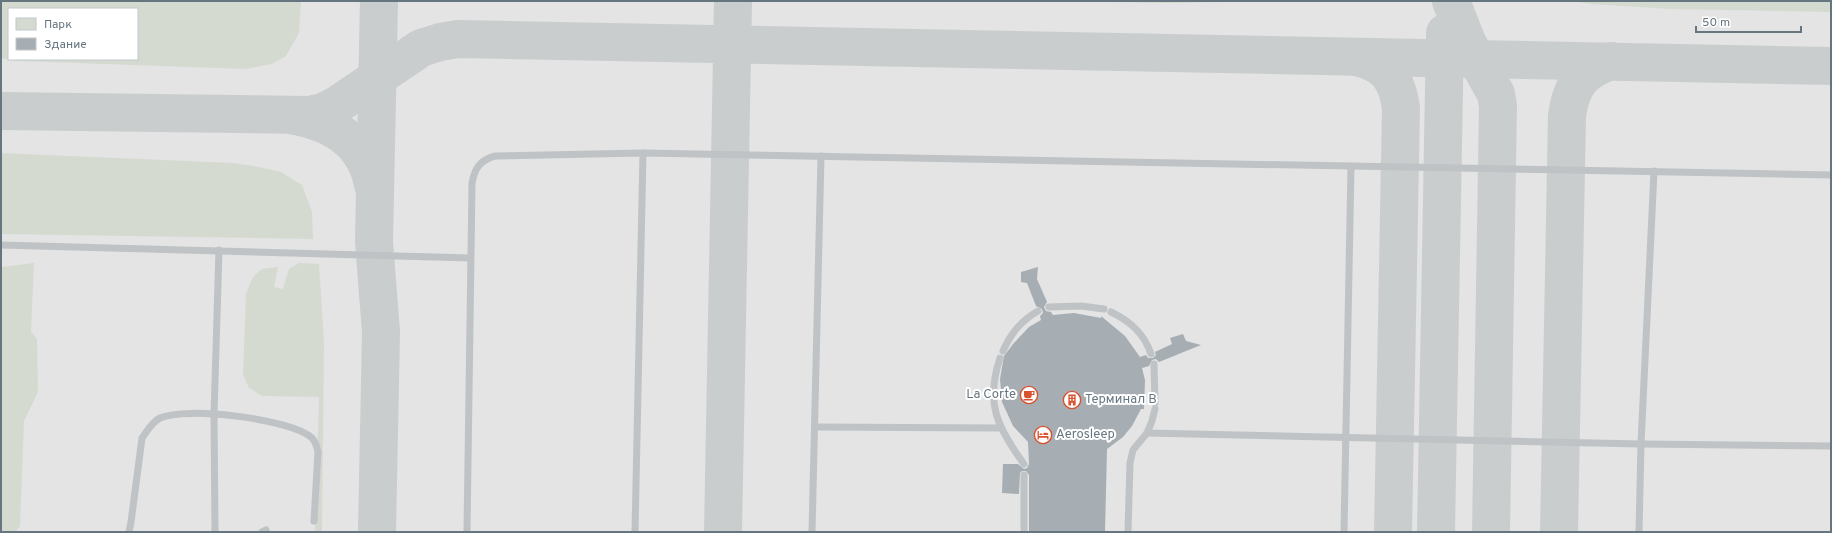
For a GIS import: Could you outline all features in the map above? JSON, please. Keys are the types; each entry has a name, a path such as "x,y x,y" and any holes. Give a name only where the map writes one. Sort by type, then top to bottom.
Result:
{"lane":[{"path":"635,532 643,153"},
{"path":"467,532 472,184 475,170 483,161 495,156 643,153 1831,175"},
{"path":"812,532 821,156"},
{"path":"1344,532 1351,166"},
{"path":"1639,532 1654,172"},
{"path":"1,245 470,258"},
{"path":"215,532 214,414 219,250"},
{"path":"1049,308 1081,306 1108,310 1136,328 1147,342 1151,354"},
{"path":"1003,351 1013,332 1038,311"},
{"path":"1000,358 992,385 994,403 1000,428 1024,464"},
{"path":"1128,532 1130,463 1133,450 1146,433 1152,421 1155,406 1154,364"},
{"path":"128,532 131,522 142,438 150,427 160,419 183,413 244,417 298,430 314,439 318,452 314,521"},
{"path":"815,427 1000,428"},
{"path":"1146,433 1642,444 1831,446"},
{"path":"1024,475 1024,532"}],"shaded area":[{"path":"1,1 1831,1 1831,532 1,532"}],"green space":[{"path":"1,1 301,1 299,33 286,56 272,64 245,69 14,60 138,60 138,8 8,8 8,59 1,58"},
{"path":"1054,1 1296,1 1166,3"},
{"path":"1570,1 1831,1 1831,12 1669,9 1592,4"},
{"path":"1,153 233,163 281,172 302,185 312,212 313,239 1,234"},
{"path":"34,263 31,332 37,339 38,392 24,421 20,526 15,532 1,532 1,267"},
{"path":"299,263 319,264 324,342 322,532 315,532 319,397 262,396 249,388 243,375 246,294 253,277 262,269 278,267 274,287 283,289 289,269"}],"building":[{"name":"Терминал B","path":"1038,267 1037,279 1047,302 1044,307 1046,311 1051,312 1053,315 1074,313 1101,318 1101,316 1125,336 1140,357 1146,355 1148,358 1153,358 1156,355 1155,352 1172,344 1170,338 1183,334 1186,341 1201,345 1159,362 1156,359 1152,360 1149,366 1142,368 1145,380 1144,409 1141,409 1132,426 1123,437 1107,449 1105,532 1029,532 1029,475 1026,471 1022,471 1020,473 1019,494 1002,493 1003,464 1018,464 1024,469 1027,468 1029,464 1028,442 1013,426 1002,402 1000,379 1004,356 1029,327 1041,320 1040,316 1043,313 1042,309 1036,306 1027,283 1021,282 1021,272"}],"taxiway":[{"path":"377,532 381,332 374,242 379,1"},
{"path":"723,532 733,1"},
{"path":"1451,1 1467,42 1496,94 1498,106 1491,532"},
{"path":"1436,532 1445,33"},
{"path":"1,111 309,115 323,112 337,105 421,48 440,42 458,39 1831,66"},
{"path":"1356,57 1375,63 1388,74 1393,81 1401,108 1393,532"},
{"path":"1559,532 1567,116 1571,96 1580,81 1592,69 1611,61"},
{"path":"295,116 323,124 346,137 363,157 369,170 373,185"}],"place":[{"name":"La Corte","path":"1029,395"},
{"name":"Терминал B","path":"1072,400"},
{"name":"Aerosleep","path":"1043,435"}]}
